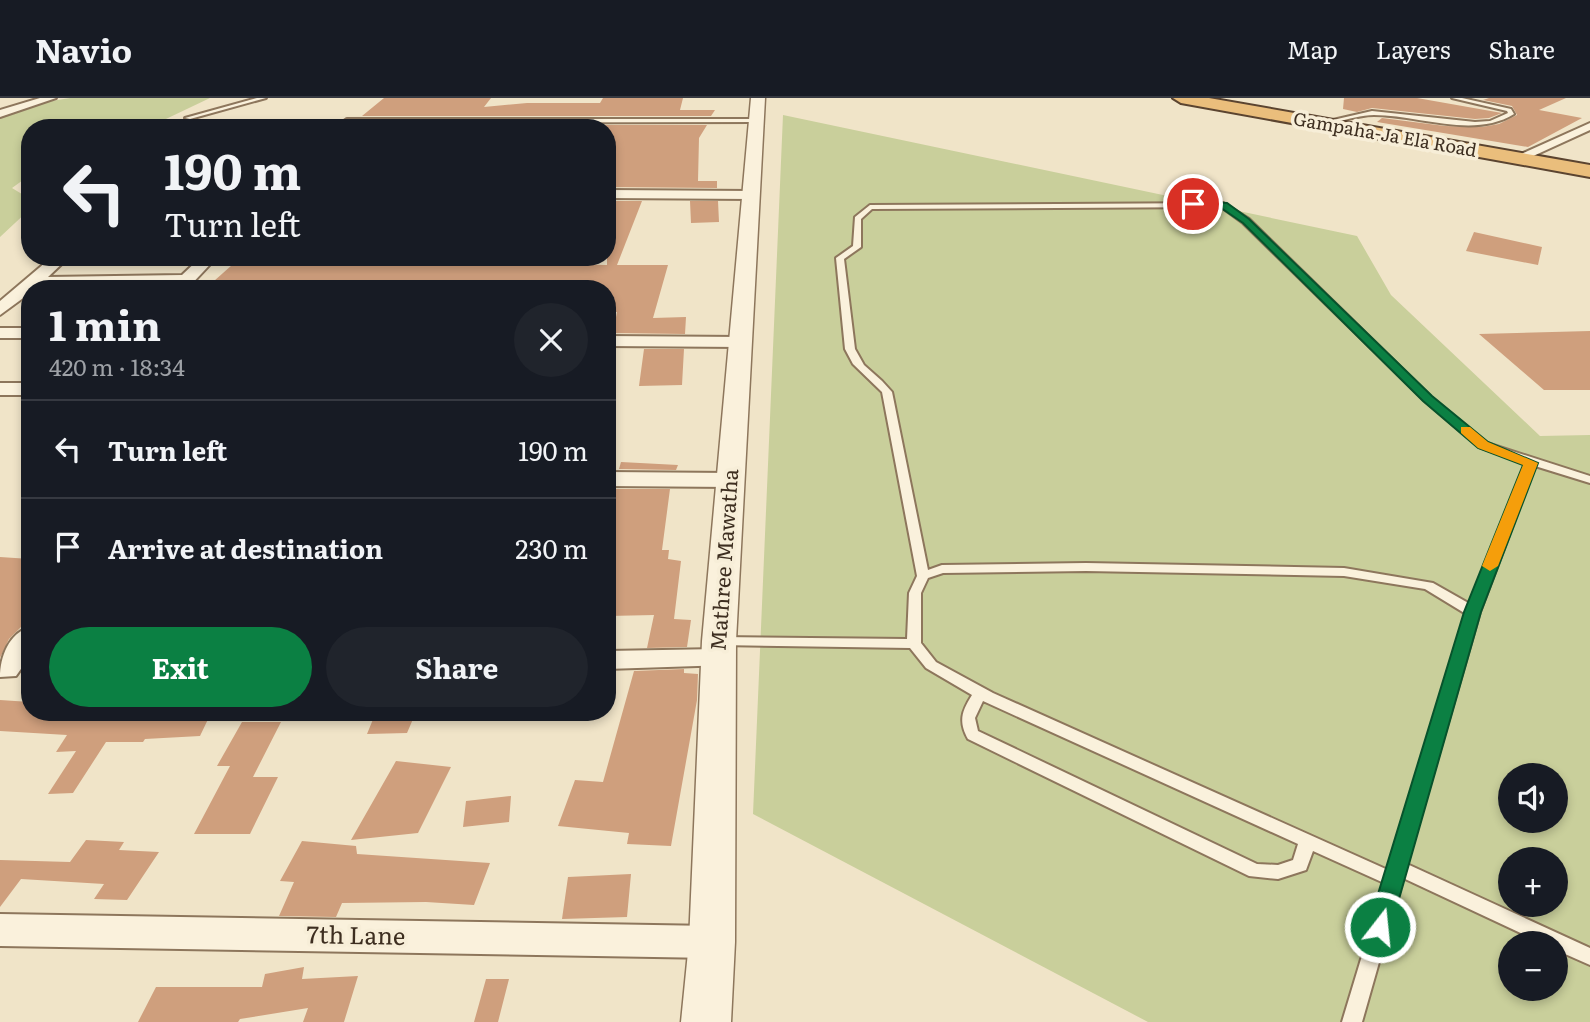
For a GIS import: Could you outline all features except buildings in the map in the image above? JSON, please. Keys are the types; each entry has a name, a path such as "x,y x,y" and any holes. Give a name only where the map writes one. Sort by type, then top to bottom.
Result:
{"highway":[{"name":"Gampaha-Ja Ela Road","path":"1181,98 1590,171"},
{"name":"Gampaha-Ja Ela Road","path":"1208,98 1590,165"}],"street":[{"path":"0,114 51,98"},
{"name":"Mathree Mawatha","path":"706,1022 712,942 718,650 757,109"},
{"path":"1527,154 1590,126"},
{"path":"616,194 751,195"},
{"path":"34,280 51,266"},
{"path":"187,280 201,266"},
{"path":"0,310 21,292"},
{"path":"0,333 21,333"},
{"path":"616,341 741,342"},
{"path":"0,389 21,389"},
{"path":"616,479 731,480"},
{"path":"616,659 718,650"},
{"path":"12,669 21,652"},
{"name":"7th Lane","path":"0,930 712,942"}],"lane":[{"path":"188,118 263,98"},
{"path":"1336,120 1372,113 1475,124 1491,123 1511,114 1508,110 1455,98"},
{"path":"415,119 757,109"},
{"path":"1590,480 1531,463 1483,445 1446,414 1246,221 1223,205 870,207 857,218 860,240 857,247 840,258 851,355 860,369 881,383 887,392 923,576 915,593 914,644 931,665 981,693 1308,840 1396,873 1590,957"},
{"path":"1352,1022 1472,612 1531,463"},
{"path":"923,576 942,569 1086,567 1344,572 1429,586 1472,612"},
{"path":"718,650 914,644"},
{"path":"981,693 968,714 967,725 973,735 1255,871 1278,872 1300,866 1308,840"}],"green space":[{"path":"70,98 210,98 166,119 21,119 21,182 12,188 21,194 21,217 0,237 0,114 33,104"},
{"path":"783,115 1357,236 1391,295 1540,436 1590,435 1590,1022 1148,1022 753,814"}],"slow traffic":[{"path":"1466,430 1483,445 1531,463 1490,566"}],"route":[{"path":"1193,204 1223,205 1246,221 1428,399 1483,445 1531,463 1472,612 1380,927"}]}
